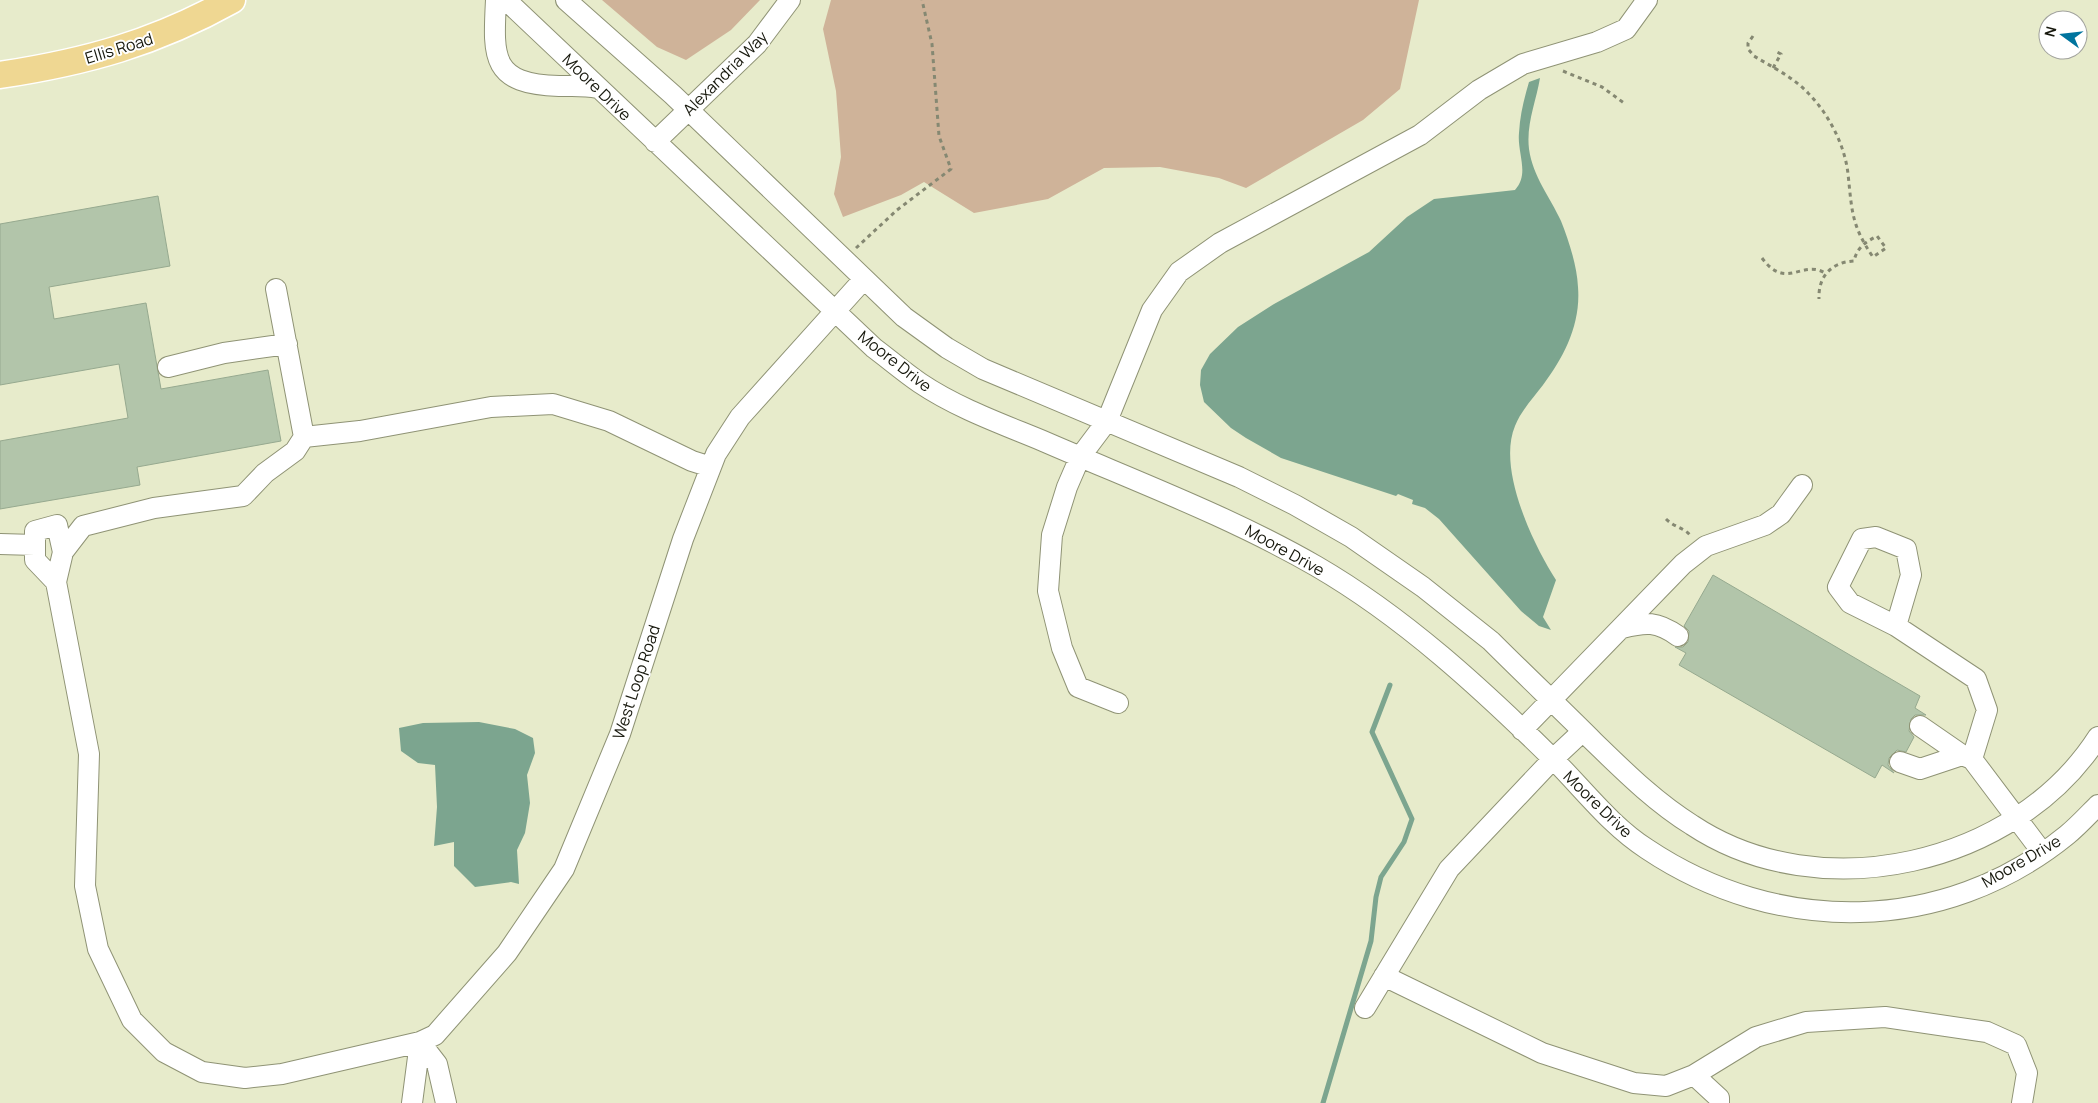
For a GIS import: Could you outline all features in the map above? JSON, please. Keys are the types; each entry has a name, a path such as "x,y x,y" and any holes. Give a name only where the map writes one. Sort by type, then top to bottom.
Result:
{"main road":[{"name":"Ellis Road","path":"0,75 88,59 130,47 183,26 232,0"}],"street":[{"path":"496,0 496,53 499,63 508,74 533,84 598,88"},
{"name":"Moore Drive","path":"506,0 874,348 922,384 985,416 1243,527 1319,568 1400,623 1452,665 1553,759 1610,819 1645,848 1690,874 1738,894 1780,906 1818,912 1863,913 1922,905 1999,878 2066,835 2098,805"},
{"path":"566,0 689,110 844,258 864,280 922,332 983,369 1239,477 1295,504 1351,537 1462,617 1491,641 1656,800 1693,826 1751,853 1779,861 1812,867 1855,869 1919,860 1949,852 2018,817 2036,804 2068,773 2098,737"},
{"name":"Alexandria Way","path":"655,142 758,44 790,0"},
{"path":"1118,703 1078,687 1062,648 1048,591 1052,535 1067,487 1080,457 1108,421 1152,310 1179,272 1220,242 1420,135 1479,90 1523,64 1597,42 1626,29 1647,0"},
{"name":"West Loop Road","path":"56,582 89,754 85,886 98,949 132,1020 164,1052 202,1072 245,1078 282,1074 420,1042 435,1035 507,953 564,869 620,734 683,539 716,454 740,417 864,280"},
{"path":"56,582 63,552 83,526 154,508 242,496 265,473 295,451 304,436 276,289"},
{"path":"168,367 224,353 287,344"},
{"path":"304,436 360,432 491,407 553,404 609,420 692,461 711,467"},
{"path":"1522,730 1683,564 1706,546 1765,525 1781,514 1802,485"},
{"path":"56,582 35,560 35,531 57,525 63,552"},
{"path":"0,544 35,545"},
{"path":"1622,628 1645,622 1667,628 1678,636"},
{"path":"1896,626 1976,679 1987,710 1967,757"},
{"path":"1920,726 1967,757 2018,817 2042,852"},
{"path":"1365,1008 1450,869 1553,759 1583,731"},
{"path":"1900,762 1920,769 1967,757"},
{"path":"1384,976 1542,1053 1665,1095 1756,1037 1806,1022 1885,1017 1987,1032 2016,1046 2026,1073 2022,1103"},
{"path":"412,1103 420,1042"},
{"path":"420,1042 437,1064 446,1103"},
{"path":"1694,1075 1719,1098 1720,1103"}],"path":[{"path":"844,258 897,210 951,169 939,136 932,44 922,0"},
{"path":"1753,36 1748,43 1748,49 1808,93 1827,118 1837,136 1848,173 1852,216 1864,244 1873,257 1886,248 1878,236 1864,244 1858,250 1854,261 1842,263 1825,273 1821,282 1819,298"},
{"path":"1773,68 1781,54 1777,52"},
{"path":"1556,69 1602,87 1624,103"},
{"path":"1762,258 1769,268 1787,275 1813,269 1825,273"},
{"path":"1666,520 1674,527 1686,530 1696,541"}],"shaded area":[{"path":"602,0 760,0 731,30 686,60 657,47"},
{"path":"831,0 1419,0 1400,89 1363,120 1246,188 1219,178 1160,167 1104,168 1048,199 974,213 924,182 901,195 843,217 834,194 841,157 836,91 823,29"},
{"path":"1540,78 1530,122 1529,149 1534,169 1561,221 1570,245 1576,271 1578,301 1574,327 1558,363 1524,410 1515,426 1511,443 1511,463 1514,484 1528,527 1556,580 1543,617 1551,630 1539,626 1521,611 1439,519 1425,508 1412,504 1413,500 1398,494 1396,496 1281,458 1231,428 1204,402 1200,385 1201,370 1210,354 1238,327 1274,304 1369,252 1407,217 1434,199 1515,190 1522,177 1519,141 1522,107 1529,82"},
{"path":"479,722 515,729 533,738 535,753 527,775 530,803 525,833 517,850 519,884 511,882 475,887 454,866 454,842 434,846 437,807 435,765 418,763 401,751 399,728 423,723"}],"building":[{"path":"158,196 170,266 49,287 54,319 146,303 161,389 268,370 281,441 137,467 140,485 0,509 0,441 128,418 119,364 0,385 0,224"},
{"path":"1713,575 1920,696 1915,708 1926,715 1915,715 1911,719 1909,731 1914,737 1906,752 1897,750 1889,758 1888,765 1894,773 1882,765 1875,778 1679,665 1686,653 1675,647 1683,647 1688,642 1689,631 1684,626"}],"waterway":[{"path":"1323,1103 1371,941 1376,897 1381,877 1404,842 1412,819 1372,732 1390,685"}]}
